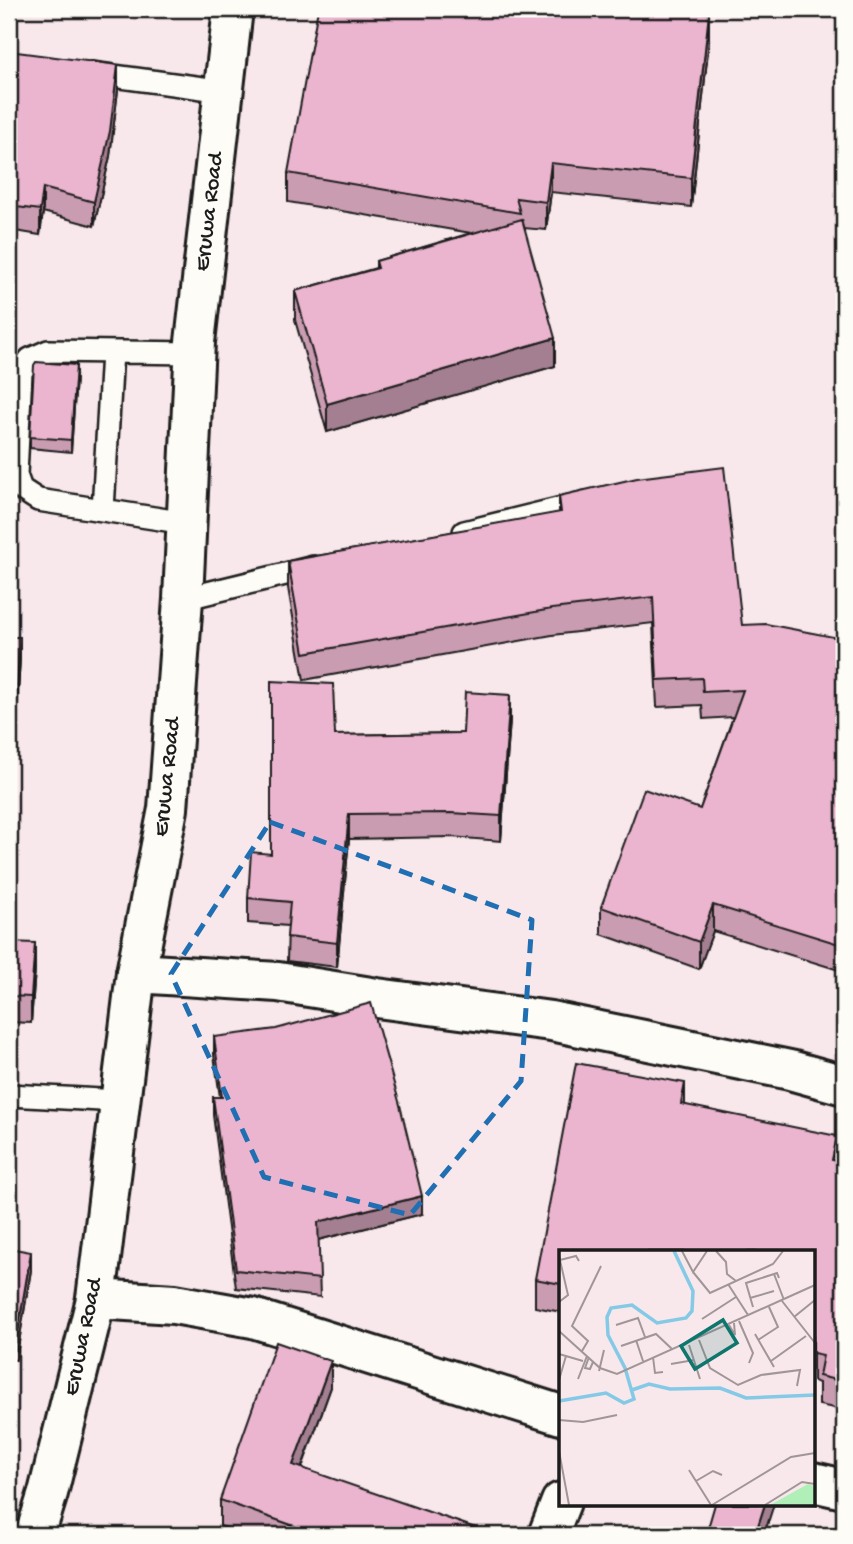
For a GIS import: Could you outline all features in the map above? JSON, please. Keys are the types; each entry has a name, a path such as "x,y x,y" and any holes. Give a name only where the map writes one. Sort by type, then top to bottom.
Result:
{"main road":[{"name":"Eruwa Road","path":"35,1535 96,1299 136,973 168,809 183,599 194,353 233,9"},
{"path":"136,973 278,982 551,1021 790,1069 844,1086"},
{"path":"96,1299 174,1304 253,1318 559,1414"},
{"path":"814,1482 844,1489"},
{"path":"548,1535 559,1506"}],"lane":[{"path":"76,71 225,91"},
{"path":"186,523 38,500 21,489 16,475 21,372 30,359 48,351 194,353"},
{"path":"103,510 112,352"},
{"path":"449,535 609,497"},
{"path":"183,599 330,564"},
{"path":"9,1095 120,1101"}],"highlighted area":[{"path":"270,822 532,920 521,1081 410,1215 264,1177 171,974"}],"building":[{"path":"318,9 552,9 602,16 603,9 664,9 709,13 691,178 551,163 546,202 516,198 520,213 288,173"},
{"path":"844,33 844,51 837,37"},
{"path":"9,51 118,65 110,131 94,202 43,188 40,210 9,206"},
{"path":"522,219 555,338 327,404 295,291 378,268 376,261"},
{"path":"36,362 76,365 71,440 30,437"},
{"path":"724,467 742,625 766,624 844,639 842,945 713,905 699,942 601,907 644,789 700,809 743,690 703,692 702,678 657,680 653,597 552,609 304,653 288,561 561,512 559,496 637,478"},
{"path":"9,637 20,637 17,685 9,684"},
{"path":"271,681 333,684 335,735 463,733 465,692 510,695 501,816 451,813 349,814 337,943 287,937 290,902 248,898 251,852 271,854"},
{"path":"9,942 35,943 31,997 9,996"},
{"path":"371,1003 422,1196 318,1222 320,1279 236,1270 213,1097 222,1097 214,1037 276,1029"},
{"path":"576,1063 685,1083 681,1104 837,1136 832,1160 844,1162 844,1382 819,1376 823,1355 814,1353 814,1250 559,1250 559,1284 535,1279"},
{"path":"9,1248 31,1252 16,1342 9,1341"},
{"path":"276,1342 331,1361 293,1465 484,1531 483,1535 298,1535 300,1528 220,1500"},
{"path":"714,1506 764,1506 755,1535 706,1535"}]}
